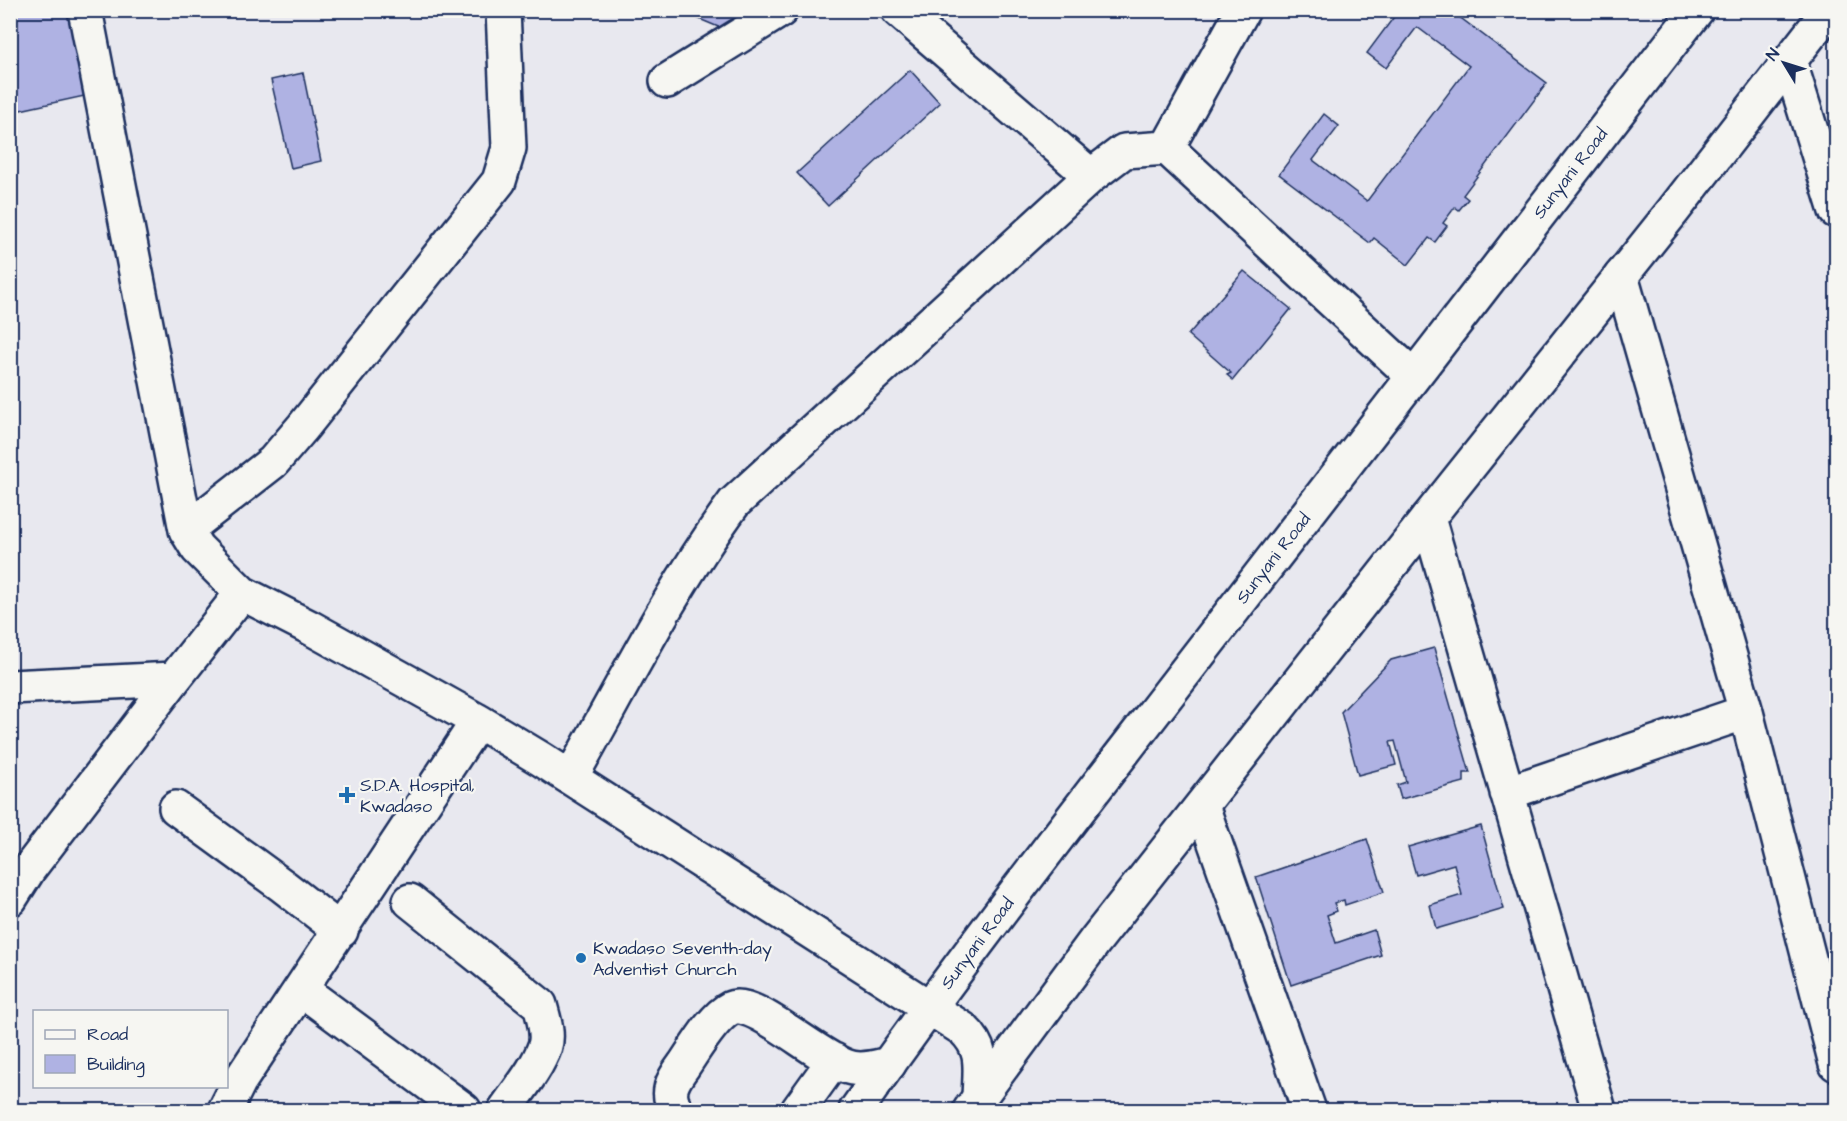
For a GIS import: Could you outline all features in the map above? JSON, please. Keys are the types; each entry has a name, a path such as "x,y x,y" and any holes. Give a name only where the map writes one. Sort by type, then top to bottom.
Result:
{"street":[{"path":"85,10 186,530 197,548 242,593 311,628 478,721 571,777 963,1029 977,1045 980,1057 975,1104"},
{"path":"186,530 273,462 499,181 509,148 503,10"},
{"path":"667,81 780,10"},
{"path":"898,10 1091,176"},
{"path":"1167,148 1243,10"},
{"name":"Sunyani Road","path":"856,1110 928,1007 1697,10"},
{"path":"975,1104 1095,941 1790,63 1829,10"},
{"path":"1790,63 1836,211"},
{"path":"571,777 680,585 734,503 1091,176 1124,151 1167,148 1413,376"},
{"path":"1621,276 1746,712 1836,1064"},
{"path":"1428,518 1599,1110"},
{"path":"10,899 29,869 242,593"},
{"path":"10,687 174,679"},
{"path":"1507,793 1746,712"},
{"path":"225,1110 239,1082 478,721"},
{"path":"1202,806 1309,1110"},
{"path":"176,808 341,931"},
{"path":"410,901 540,1005 545,1025 545,1045 533,1070 505,1110"},
{"path":"302,990 459,1109"},
{"path":"676,1110 669,1095 673,1080 720,1017 731,1008 741,1006 758,1013 850,1068 868,1070 889,1064"},
{"path":"798,1110 834,1060"}],"building":[{"path":"10,10 71,10 89,95 11,112"},
{"path":"678,10 744,10 735,34"},
{"path":"1399,10 1450,10 1547,83 1463,195 1468,199 1459,210 1455,207 1443,223 1447,226 1435,242 1429,238 1408,265 1374,238 1370,243 1279,174 1324,114 1339,126 1313,160 1367,201 1469,66 1417,27 1386,68 1367,53"},
{"path":"910,70 940,103 828,206 797,173"},
{"path":"303,73 321,161 291,168 271,80"},
{"path":"1244,271 1291,309 1233,380 1227,375 1231,373 1188,335"},
{"path":"1434,648 1470,773 1464,773 1464,782 1401,799 1397,785 1406,782 1395,741 1390,742 1396,765 1358,775 1341,712 1391,660"},
{"path":"1481,826 1504,909 1436,929 1430,905 1462,895 1454,864 1416,875 1408,847"},
{"path":"1367,839 1384,892 1345,905 1344,900 1334,903 1337,911 1327,915 1336,943 1374,930 1381,955 1291,985 1256,877"}],"place":[{"name":"S.D.A. Hospital, Kwadaso","path":"347,795"},
{"name":"Kwadaso Seventh-day Adventist Church","path":"581,958"}]}
